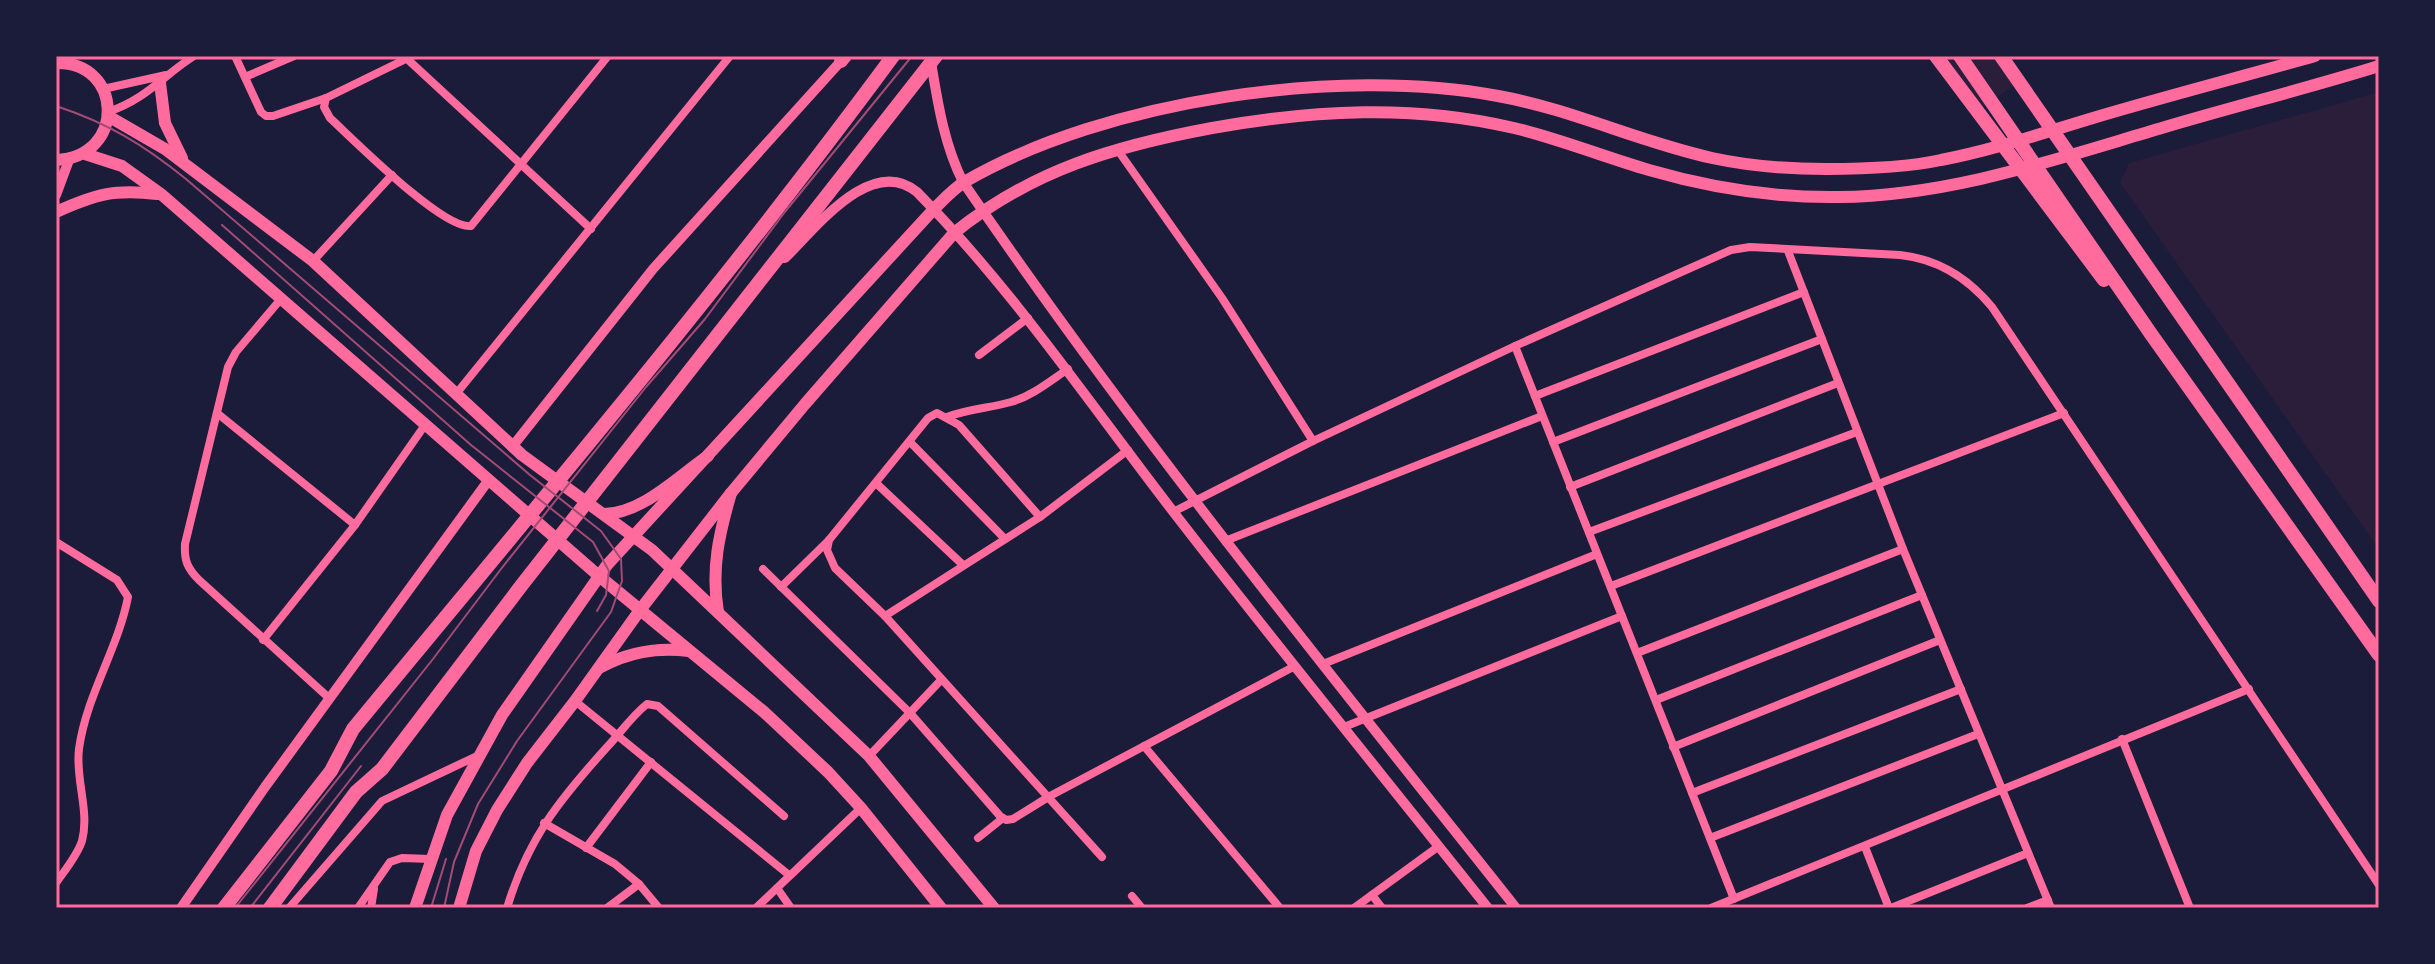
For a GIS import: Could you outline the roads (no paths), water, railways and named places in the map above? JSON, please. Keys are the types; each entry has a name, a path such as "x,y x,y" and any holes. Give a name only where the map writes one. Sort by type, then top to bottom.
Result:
{"highway":[{"path":"224,908 331,771 353,729 589,445 820,155 893,56"},
{"path":"1936,56 2112,291 2151,334"},
{"path":"1960,56 2151,334 2379,655"},
{"path":"2001,56 2379,601"},
{"path":"270,908 356,792 382,769 521,586 934,59"}],"main road":[{"path":"415,908 447,815 480,754 502,715 599,576 934,209 963,182 1057,139 1163,110 1265,92 1345,85 1415,86 1459,90 1524,102 1711,158 1764,166 1825,169 1911,165 1996,147 2315,56"},
{"path":"62,60 94,76 103,89 108,114 102,135 85,154"},
{"path":"459,908 476,851 527,763 731,493 954,233 982,210 1059,169 1117,149 1194,131 1296,115 1373,111 1454,117 1553,138 1651,171 1695,182 1773,195 1843,197 1911,194 2006,173 2379,66"},
{"path":"163,79 165,123 186,164"},
{"path":"1454,117 1459,90"},
{"path":"108,114 186,164 313,261 512,447 634,535 672,568 869,756 994,908"},
{"path":"62,160 85,154 122,166 161,194 488,481 764,712 861,808 941,908"},
{"path":"56,212 98,195 122,190 161,194"},
{"path":"604,514 621,513 636,507 708,456"},
{"path":"718,612 714,591 715,562 731,493"},
{"path":"599,668 621,657 645,651 689,651"}],"street":[{"path":"108,114 143,97 194,56"},
{"path":"235,56 261,112 266,116 326,98 407,57 591,229"},
{"path":"245,77 294,56"},
{"path":"326,98 324,107 330,118 392,175 444,217 463,227 471,226 608,56"},
{"path":"456,394 730,56"},
{"path":"512,447 653,269 841,58"},
{"path":"934,59 941,123 950,155 982,210 1059,321 1193,501 1516,908"},
{"path":"103,89 163,79"},
{"path":"1117,149 1222,298 1313,441"},
{"path":"56,195 62,160"},
{"path":"313,261 392,175"},
{"path":"763,278 846,199 880,181 909,185 984,263 1068,369 1173,512 1488,908"},
{"path":"1173,512 1313,441 1515,346 1731,250 1750,247 1912,256 1953,272 1992,307 2379,885"},
{"path":"1788,251 1903,549 2049,904 2027,908"},
{"path":"1535,396 1804,292"},
{"path":"280,300 236,352 228,367 184,557 188,569 329,698"},
{"path":"979,355 1028,318"},
{"path":"1553,442 1822,339"},
{"path":"1515,346 1734,899"},
{"path":"947,417 962,411 1013,402 1038,390 1068,369"},
{"path":"1570,487 1838,383"},
{"path":"217,413 355,525"},
{"path":"781,587 829,540 928,418 937,413 959,425 1040,517"},
{"path":"1611,586 2064,413"},
{"path":"1225,541 1542,416"},
{"path":"263,640 355,525 425,425"},
{"path":"1589,532 1857,432"},
{"path":"910,442 1005,539"},
{"path":"885,616 1040,517 1128,450"},
{"path":"181,908 329,698 488,481"},
{"path":"877,484 963,565"},
{"path":"829,540 827,550 835,568 885,616 1102,857"},
{"path":"56,542 117,580 128,597 83,727 78,752 84,814 81,841 56,883"},
{"path":"1637,653 1903,549"},
{"path":"1323,664 1597,554"},
{"path":"763,569 910,713 1003,818 1013,819 1050,796 1295,666"},
{"path":"1656,700 1922,595"},
{"path":"1344,727 1622,616"},
{"path":"1673,747 1940,640"},
{"path":"869,756 941,680"},
{"path":"1692,793 1961,689"},
{"path":"1711,908 2249,689"},
{"path":"575,701 789,875"},
{"path":"507,908 524,859 544,823 569,789 645,706 656,705 784,816"},
{"path":"1710,838 1978,734"},
{"path":"2122,739 2190,908"},
{"path":"1144,746 1280,908"},
{"path":"289,908 382,801 480,754"},
{"path":"586,848 651,762"},
{"path":"756,908 861,808"},
{"path":"978,838 1003,818"},
{"path":"544,823 615,864 639,884 659,908"},
{"path":"1354,908 1439,846"},
{"path":"1865,847 1890,908 2028,853"},
{"path":"358,908 396,858 431,859"},
{"path":"607,908 639,884"},
{"path":"371,908 374,885"},
{"path":"777,888 791,908"},
{"path":"1372,895 1382,908"},
{"path":"1132,896 1142,908"}],"tram line":[{"path":"235,908 501,569 646,387 705,319 784,213 912,56"},
{"path":"56,106 125,136 186,179 530,475 601,531 621,559 622,581 611,612 517,741 478,804 454,862 444,908"},
{"path":"222,225 471,445 593,542 609,571 606,595 597,611"},
{"path":"250,908 361,766"},
{"path":"431,908 446,859"}]}
